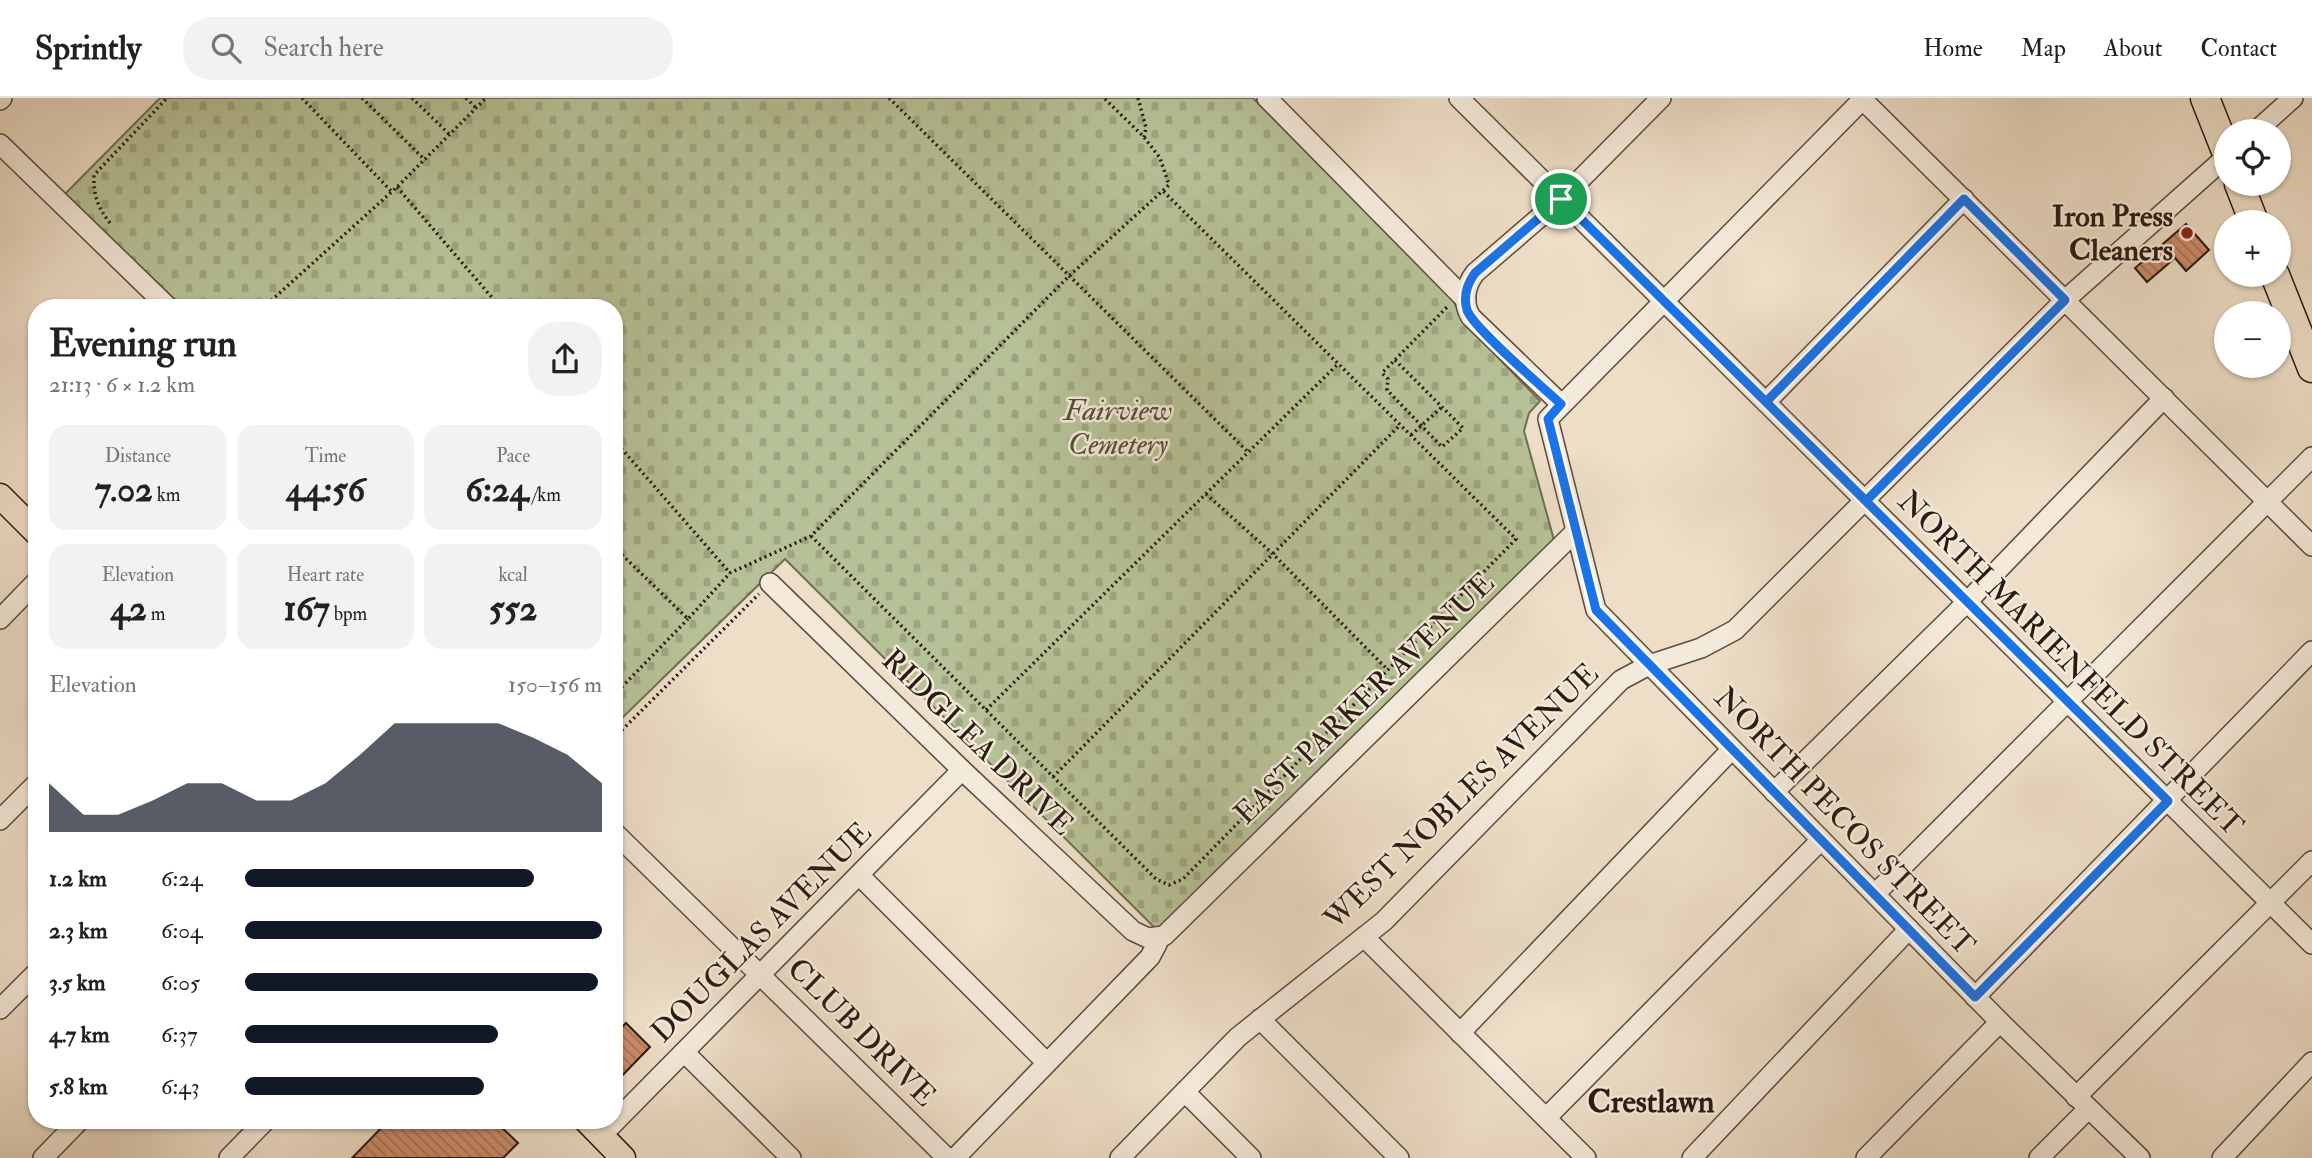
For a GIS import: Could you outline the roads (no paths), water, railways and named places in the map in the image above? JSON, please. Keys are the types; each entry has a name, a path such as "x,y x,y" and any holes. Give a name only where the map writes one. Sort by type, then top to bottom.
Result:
{"highway":[{"path":"2205,98 2214,121"},
{"path":"2280,287 2312,368"}],"main road":[{"path":"0,496 28,524"},
{"path":"595,1129 623,1158"}],"street":[{"path":"1267,98 1458,302 1555,411 1561,475 1576,531"},
{"path":"1458,302 1475,273 1561,199 1661,98"},
{"path":"2273,105 2293,98"},
{"name":"NORTH MARIENFELD STREET","path":"1461,99 2312,944"},
{"path":"1555,411 1863,99 2312,546"},
{"path":"0,144 160,299"},
{"name":"WEST NOBLES AVENUE","path":"1120,1158 1238,1037 1384,921 1621,680 1649,665 1701,649 1735,630 2065,300 2214,168"},
{"path":"1766,402 1964,199"},
{"path":"1774,792 1966,602 2164,398"},
{"path":"1874,894 2312,457"},
{"name":"NORTH PECOS STREET","path":"1576,531 1596,610 1975,997 2140,1158"},
{"name":"EAST PARKER AVENUE","path":"1152,937 1164,936 1576,531"},
{"name":"RIDGLEA DRIVE","path":"770,583 962,770 1133,931 1152,937"},
{"path":"0,619 28,590"},
{"path":"1975,997 2312,651"},
{"path":"1460,1033 1732,749"},
{"name":"DOUGLAS AVENUE","path":"623,1104 684,1052 962,770"},
{"path":"0,820 28,792"},
{"path":"1546,1118 1821,840"},
{"name":"CLUB DRIVE","path":"623,841 947,1158"},
{"path":"2039,1158 2082,1103 2270,902 2312,861"},
{"path":"859,875 1047,1063"},
{"path":"1692,1158 1909,929"},
{"path":"955,1158 1150,957 1157,944 1152,937"},
{"path":"1364,937 1586,1158"},
{"path":"0,1009 28,981"},
{"path":"1260,1019 1399,1158"},
{"path":"1866,1158 2000,1022"},
{"path":"684,1052 791,1158"},
{"path":"2221,1158 2312,1062"},
{"path":"1185,1092 1251,1158"},
{"path":"43,1158 71,1129"},
{"path":"229,1158 257,1129"}],"place":[{"name":"Iron Press Cleaners","path":"2187,233"}],"district":[{"name":"Crestlawn","path":"1651,1101"}],"park label":[{"name":"Fairview Cemetery","path":"1118,427"}]}
